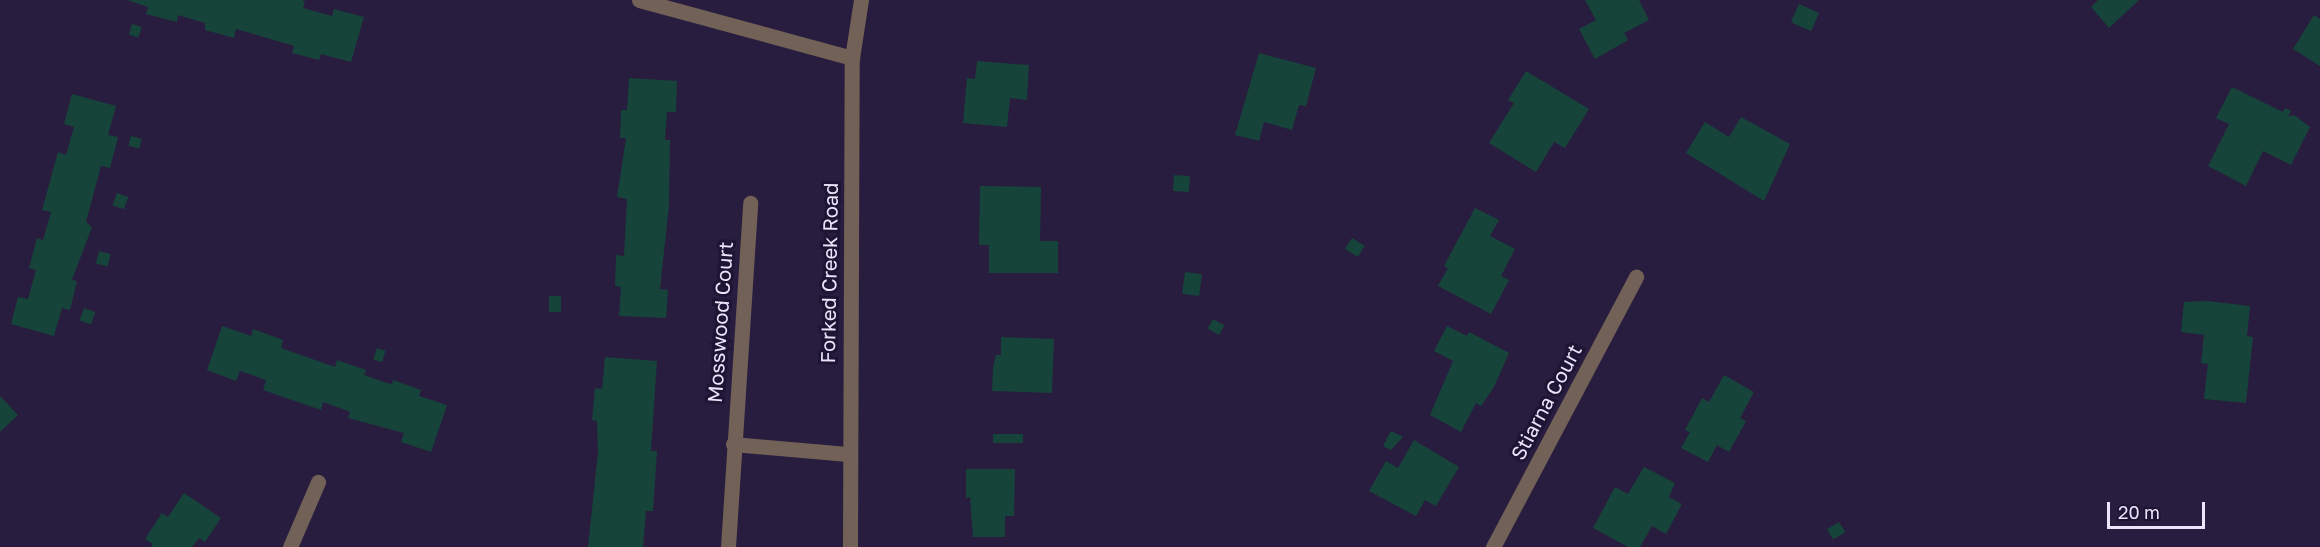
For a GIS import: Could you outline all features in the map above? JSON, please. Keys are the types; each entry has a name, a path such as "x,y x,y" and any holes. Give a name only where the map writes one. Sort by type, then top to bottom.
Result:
{"street":[{"path":"639,0 852,58"},
{"name":"Forked Creek Road","path":"849,547 852,58 861,0"},
{"name":"Mosswood Court","path":"728,547 750,203"},
{"name":"Stiarna Court","path":"1493,547 1636,277"},
{"path":"733,444 848,454"},
{"path":"290,547 318,483"}],"building":[{"path":"127,0 302,0 305,1 303,8 321,13 332,16 334,9 364,17 351,62 321,54 319,60 292,53 294,46 236,29 234,38 205,30 205,23 178,15 177,22 146,14 148,7"},
{"path":"1585,0 1639,0 1649,20 1624,33 1628,40 1595,59 1579,29 1596,20"},
{"path":"2098,0 2139,0 2109,28 2091,7"},
{"path":"1799,4 1819,13 1811,31 1791,22"},
{"path":"2314,15 2320,19 2320,66 2293,49"},
{"path":"132,24 142,27 138,37 129,35"},
{"path":"1259,53 1316,68 1306,106 1299,105 1292,130 1264,122 1259,141 1235,135"},
{"path":"977,61 1029,65 1027,100 1010,98 1007,127 963,123 967,78 975,79"},
{"path":"1526,71 1589,109 1565,148 1554,142 1536,172 1489,143 1514,103 1508,100"},
{"path":"629,78 677,81 676,112 667,112 665,140 670,140 669,205 660,289 668,290 666,318 619,316 621,287 615,286 616,255 624,256 627,199 617,197 626,138 620,138 621,110 627,110"},
{"path":"2232,87 2283,112 2285,108 2291,111 2288,117 2294,115 2310,127 2291,165 2263,151 2246,186 2208,166 2229,124 2216,118"},
{"path":"72,94 116,106 108,135 118,137 110,168 101,166 86,222 92,227 72,280 77,281 70,310 62,308 54,336 11,324 18,297 28,299 36,270 29,268 37,238 43,240 51,212 42,210 58,152 66,155 74,127 64,124"},
{"path":"1741,117 1790,144 1764,201 1686,153 1705,122 1729,137"},
{"path":"131,136 142,139 139,149 128,146"},
{"path":"1174,175 1190,176 1189,192 1173,191"},
{"path":"980,186 1041,187 1040,241 1058,241 1058,273 989,273 989,245 979,245"},
{"path":"117,193 128,197 124,209 113,205"},
{"path":"1475,208 1499,220 1490,236 1515,249 1501,276 1509,280 1491,314 1438,286 1448,268 1444,266"},
{"path":"1352,238 1365,246 1358,257 1345,249"},
{"path":"99,251 111,254 107,267 96,264"},
{"path":"1185,272 1202,274 1199,296 1182,294"},
{"path":"549,296 561,296 561,312 549,312"},
{"path":"2207,301 2250,306 2247,336 2253,337 2246,403 2204,399 2208,364 2201,363 2204,335 2181,332 2184,302"},
{"path":"84,308 95,312 91,324 80,320"},
{"path":"1213,319 1224,325 1219,335 1208,329"},
{"path":"222,326 251,336 253,329 283,340 281,348 335,367 337,360 366,370 364,375 392,384 393,380 421,390 419,396 447,405 431,452 401,442 404,433 348,418 350,412 345,410 323,402 321,410 263,390 266,380 240,371 236,381 207,370"},
{"path":"1447,326 1467,336 1469,332 1509,353 1494,387 1481,406 1476,403 1461,432 1430,415 1453,361 1434,351"},
{"path":"1001,337 1054,339 1052,393 992,391 996,355 1001,355"},
{"path":"377,348 386,351 382,362 373,359"},
{"path":"605,357 657,361 651,451 657,451 653,511 646,511 643,547 588,547 598,452 597,421 592,420 595,388 602,389"},
{"path":"1724,375 1754,392 1740,418 1746,421 1729,452 1717,445 1708,462 1681,448 1690,432 1685,430 1702,398 1709,402"},
{"path":"0,396 18,415 0,432"},
{"path":"1391,431 1403,437 1391,450 1383,446"},
{"path":"993,434 1023,434 1023,443 993,443"},
{"path":"1414,440 1459,467 1436,506 1425,500 1416,516 1369,491 1386,461 1398,468"},
{"path":"1644,467 1675,483 1669,497 1682,504 1666,534 1652,526 1640,547 1628,547 1593,528 1615,487 1628,494"},
{"path":"966,469 1015,469 1014,516 1005,516 1005,537 973,537 970,497 966,498"},
{"path":"184,493 221,518 205,542 199,538 192,547 151,547 153,544 145,539 162,513 168,517"},
{"path":"1839,522 1845,532 1833,539 1827,529"}]}
